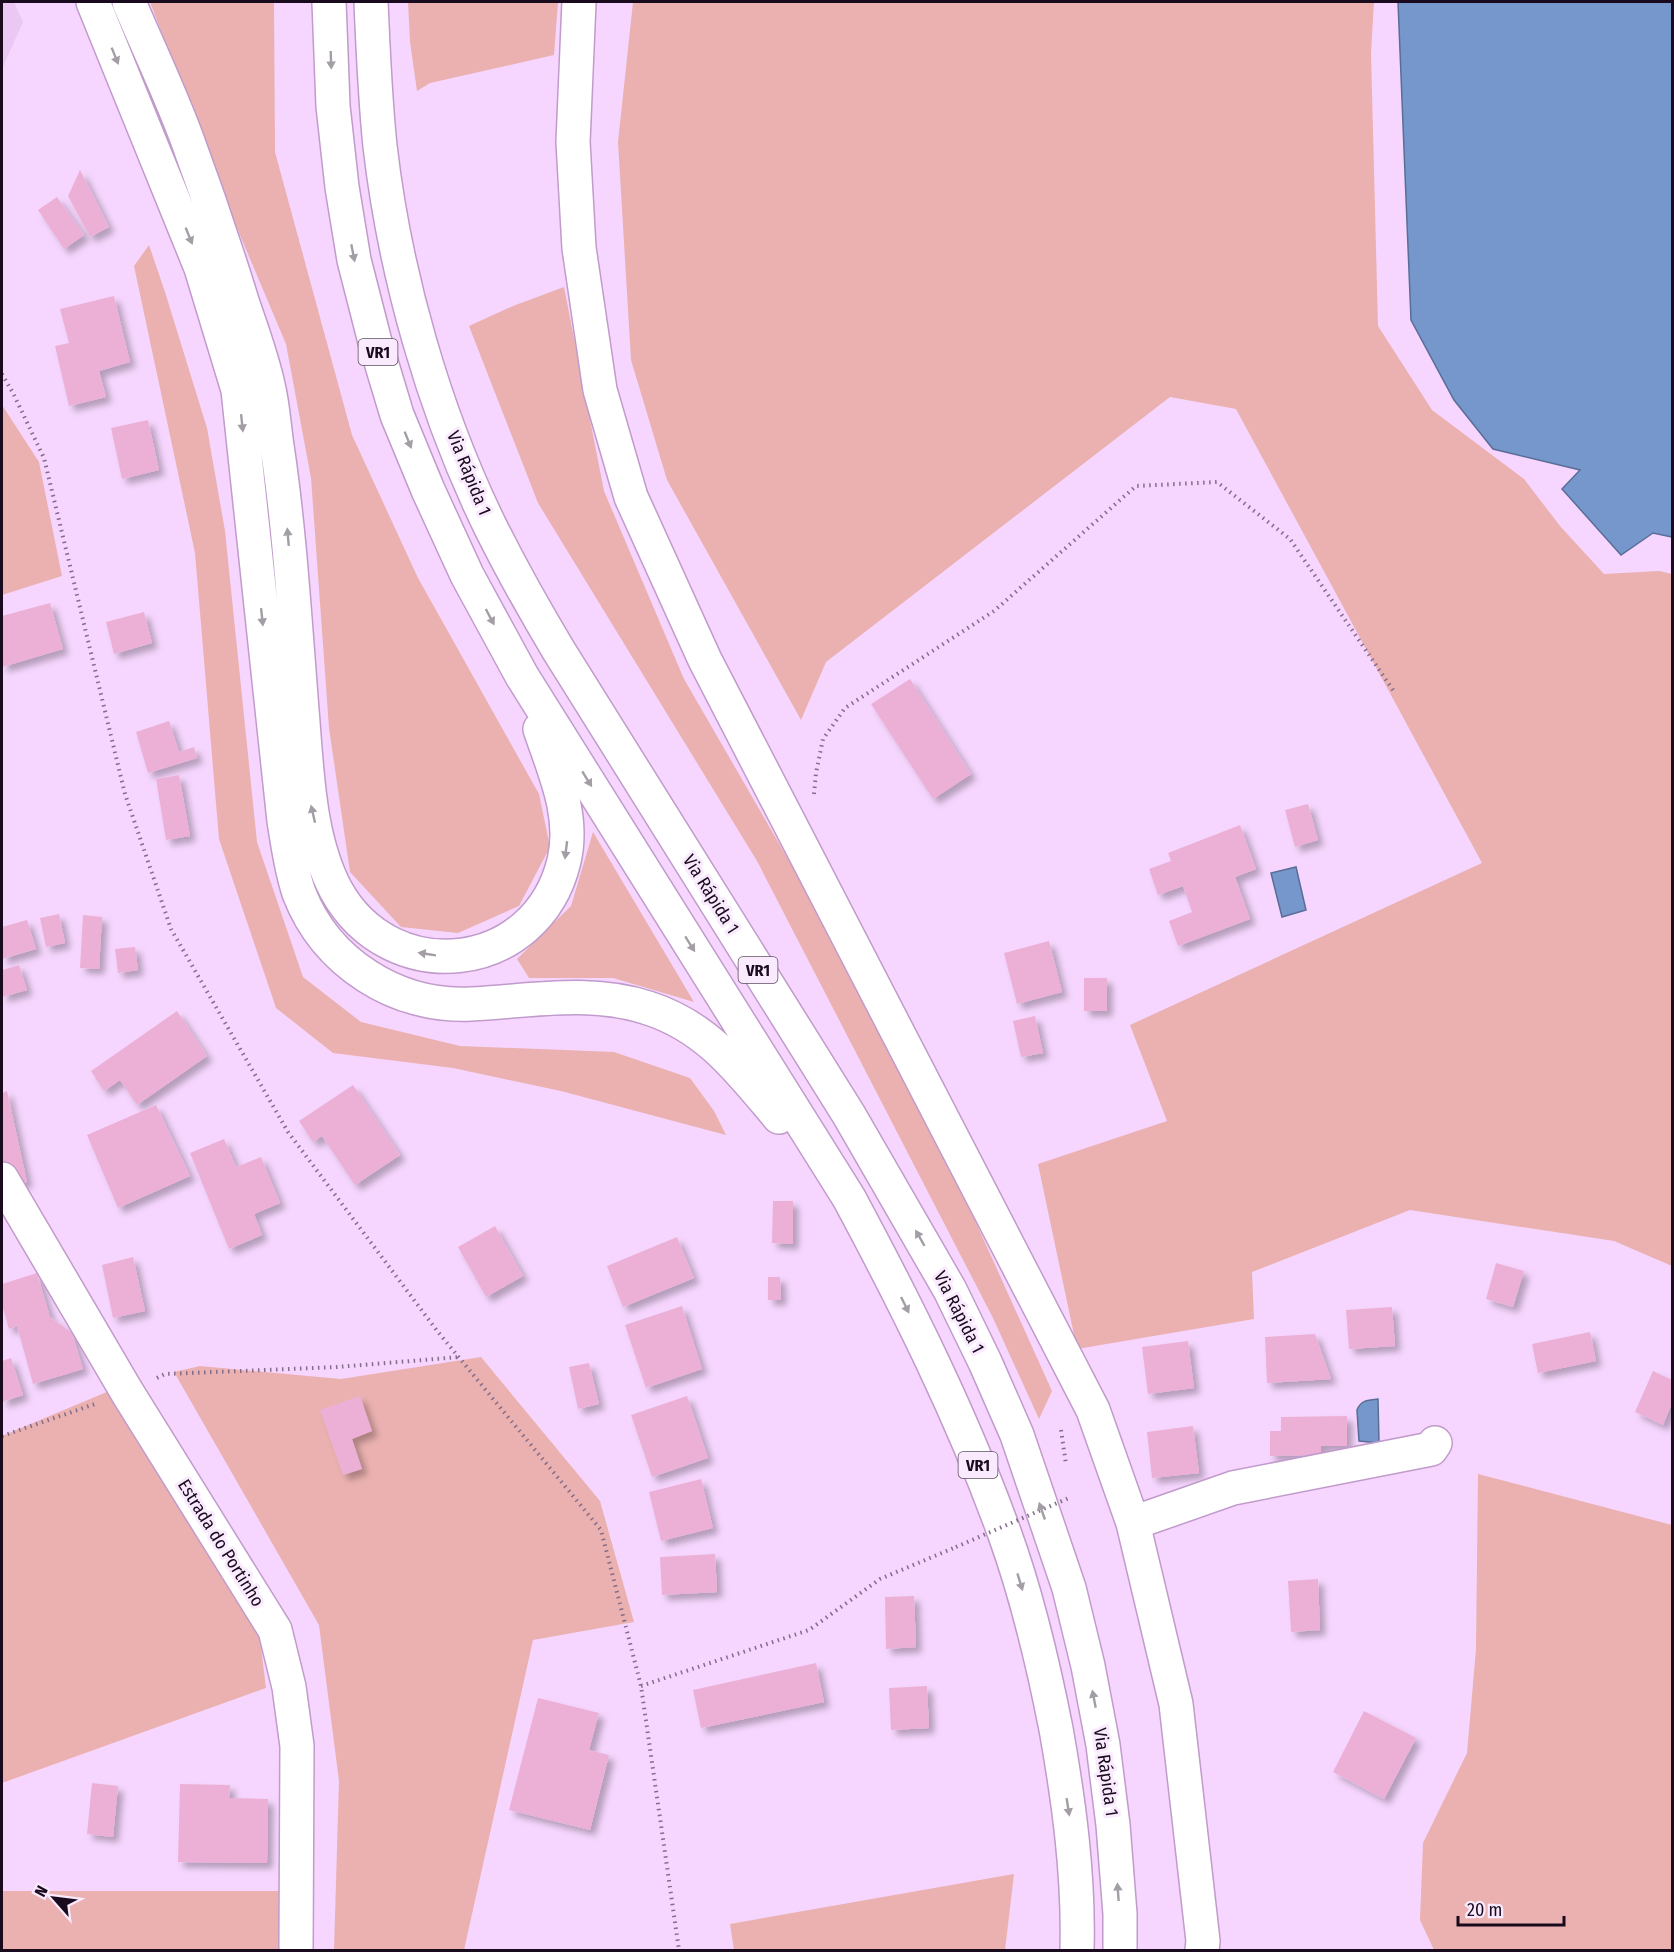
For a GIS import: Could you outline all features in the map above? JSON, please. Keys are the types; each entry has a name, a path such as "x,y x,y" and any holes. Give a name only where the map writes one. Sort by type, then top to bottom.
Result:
{"main road":[{"path":"93,2 201,268 238,390 284,821 299,893 312,918 328,942 351,964 384,987 406,996 427,1001 468,1004 580,997 615,1000 649,1008 681,1022 723,1052 849,1198"},
{"path":"129,2 186,137 230,260 268,385 284,489 310,802 323,858 336,889 348,909 384,940 429,956 475,954 517,935 540,911 557,882 564,860 567,837 566,814 561,792 522,676"},
{"name":"VR1","path":"329,2 333,106 342,187 354,260 375,342 398,415 467,575 522,676 849,1198 896,1286 951,1403 1005,1533 1045,1673 1072,1829 1078,1917 1077,1950"},
{"name":"Via Rápida 1","path":"371,2 374,91 380,149 394,232 413,313 437,393 462,461 490,526 523,590 559,651 849,1115 950,1290 1017,1435 1069,1588 1088,1666 1103,1745 1113,1825 1120,1914 1120,1950"},
{"path":"579,2 573,142 579,248 600,390 631,497 705,660 1093,1410 1133,1523 1176,1704 1203,1941 1202,1950"},
{"name":"Estrada do Portinho","path":"2,1179 128,1392 275,1630 289,1687 297,1746 296,1950"},
{"path":"1133,1523 1233,1488 1431,1449 1435,1443"}],"path":[{"path":"2,374 44,458 125,794 171,929 288,1132 438,1332 461,1357 601,1530 641,1686 679,1950"},
{"path":"814,795 823,739 845,708 994,611 1136,486 1217,482 1290,539 1395,693"},
{"path":"2,1436 128,1392 165,1374 337,1367 461,1357"},
{"path":"641,1686 809,1630 880,1579 1071,1497"}],"shaded area":[{"path":"2,2 14,2 23,22 2,69"},
{"path":"150,2 274,2 275,152 352,435 418,578 539,794 550,847 519,906 458,933 401,927 350,872 329,728 311,478 286,344 226,202"},
{"path":"408,2 558,2 554,55 430,83 417,91 410,42"},
{"path":"633,2 1374,2 1371,53 1378,326 1432,410 1524,479 1560,526 1604,574 1659,571 1672,574 1672,1266 1614,1241 1410,1210 1252,1272 1254,1319 1077,1349 1038,1164 1167,1121 1130,1025 1482,863 1236,409 1170,397 826,662 801,720 667,480 631,360 618,142"},
{"path":"149,245 207,428 225,531 257,842 303,977 361,1022 460,1046 614,1052 690,1078 714,1111 726,1135 561,1091 453,1068 333,1053 276,1008 219,839 195,553 134,266"},
{"path":"564,287 604,491 684,679 795,871 931,1123 1052,1391 1039,1419 993,1318 757,861 538,503 469,326"},
{"path":"2,405 39,462 62,576 2,595"},
{"path":"593,832 694,1002 613,978 529,978 517,959 571,906"},
{"path":"481,1357 600,1501 634,1622 533,1640 464,1950 334,1950 339,1781 319,1625 174,1372 200,1366 341,1379"},
{"path":"121,1386 258,1623 266,1688 2,1783 2,1436"},
{"path":"1478,1474 1672,1525 1672,1950 1434,1950 1420,1920 1423,1843 1467,1753 1476,1649"},
{"path":"1014,1874 1005,1950 734,1950 730,1924"},
{"path":"2,1891 288,1891 286,1950 2,1950"}],"water":[{"path":"1398,2 1672,2 1672,537 1653,533 1621,555 1562,489 1580,470 1493,449 1454,400 1411,320"},
{"path":"1296,867 1306,910 1282,917 1271,873"},
{"path":"1378,1399 1379,1443 1359,1441 1357,1410 1363,1402"}],"building":[{"path":"80,170 109,227 90,237 68,196"},
{"path":"57,197 84,235 64,249 38,210"},
{"path":"114,296 130,362 99,371 106,397 69,406 55,346 69,343 60,309"},
{"path":"148,420 159,470 122,479 111,428"},
{"path":"50,603 63,649 2,667 2,616"},
{"path":"144,612 152,643 114,654 106,622"},
{"path":"910,679 971,774 933,799 871,704"},
{"path":"169,721 179,752 194,747 197,758 148,773 136,732"},
{"path":"179,775 190,836 166,840 156,779"},
{"path":"1308,804 1318,840 1295,847 1285,810"},
{"path":"1240,825 1256,869 1235,877 1250,919 1178,946 1169,921 1192,912 1183,886 1158,895 1149,869 1171,861 1168,853"},
{"path":"59,914 65,943 46,947 40,918"},
{"path":"83,915 102,917 99,969 80,968"},
{"path":"27,920 36,949 2,959 2,927"},
{"path":"1049,941 1062,992 1017,1004 1004,953"},
{"path":"135,947 138,970 118,973 115,949"},
{"path":"19,965 27,990 2,997 2,970"},
{"path":"1084,978 1107,978 1107,1011 1084,1011"},
{"path":"177,1011 207,1056 137,1105 120,1080 104,1091 91,1071"},
{"path":"1035,1016 1043,1053 1021,1057 1013,1021"},
{"path":"353,1085 400,1155 355,1185 322,1136 313,1142 299,1121"},
{"path":"7,1091 27,1182 15,1185 2,1161 2,1093"},
{"path":"156,1105 190,1176 118,1208 87,1135"},
{"path":"224,1139 236,1167 261,1157 280,1203 254,1214 262,1235 229,1249 190,1153"},
{"path":"773,1201 793,1201 793,1244 772,1243"},
{"path":"495,1226 523,1276 486,1297 458,1247"},
{"path":"677,1237 694,1278 623,1307 607,1266"},
{"path":"133,1257 145,1311 113,1318 102,1265"},
{"path":"1496,1263 1524,1271 1513,1307 1486,1299"},
{"path":"37,1273 50,1317 72,1333 83,1369 33,1384 17,1326 9,1329 2,1305 2,1284"},
{"path":"768,1277 780,1277 781,1300 768,1300"},
{"path":"682,1306 702,1369 646,1388 625,1325"},
{"path":"1392,1307 1395,1346 1349,1349 1346,1310"},
{"path":"1590,1332 1596,1361 1538,1373 1532,1344"},
{"path":"1315,1334 1331,1379 1267,1383 1265,1337"},
{"path":"1188,1341 1194,1388 1148,1394 1142,1347"},
{"path":"11,1358 23,1395 2,1402 2,1361"},
{"path":"589,1363 599,1404 578,1409 569,1367"},
{"path":"1653,1371 1672,1380 1672,1403 1663,1425 1635,1412"},
{"path":"360,1396 372,1431 352,1439 362,1469 343,1475 320,1410"},
{"path":"687,1396 708,1458 652,1477 631,1415"},
{"path":"1347,1416 1347,1446 1321,1446 1321,1455 1270,1456 1270,1431 1281,1431 1281,1417"},
{"path":"1193,1426 1199,1473 1152,1478 1147,1432"},
{"path":"701,1479 713,1528 661,1541 649,1492"},
{"path":"715,1554 717,1592 662,1595 660,1557"},
{"path":"1318,1579 1320,1630 1291,1632 1288,1581"},
{"path":"914,1596 916,1647 886,1649 885,1597"},
{"path":"816,1663 824,1702 701,1728 693,1690"},
{"path":"927,1686 929,1728 891,1730 889,1688"},
{"path":"538,1698 599,1713 589,1750 609,1755 590,1830 509,1810"},
{"path":"1364,1711 1416,1738 1384,1799 1333,1772"},
{"path":"92,1783 118,1786 113,1837 87,1834"},
{"path":"180,1784 230,1785 229,1798 268,1799 267,1863 178,1862"}]}
